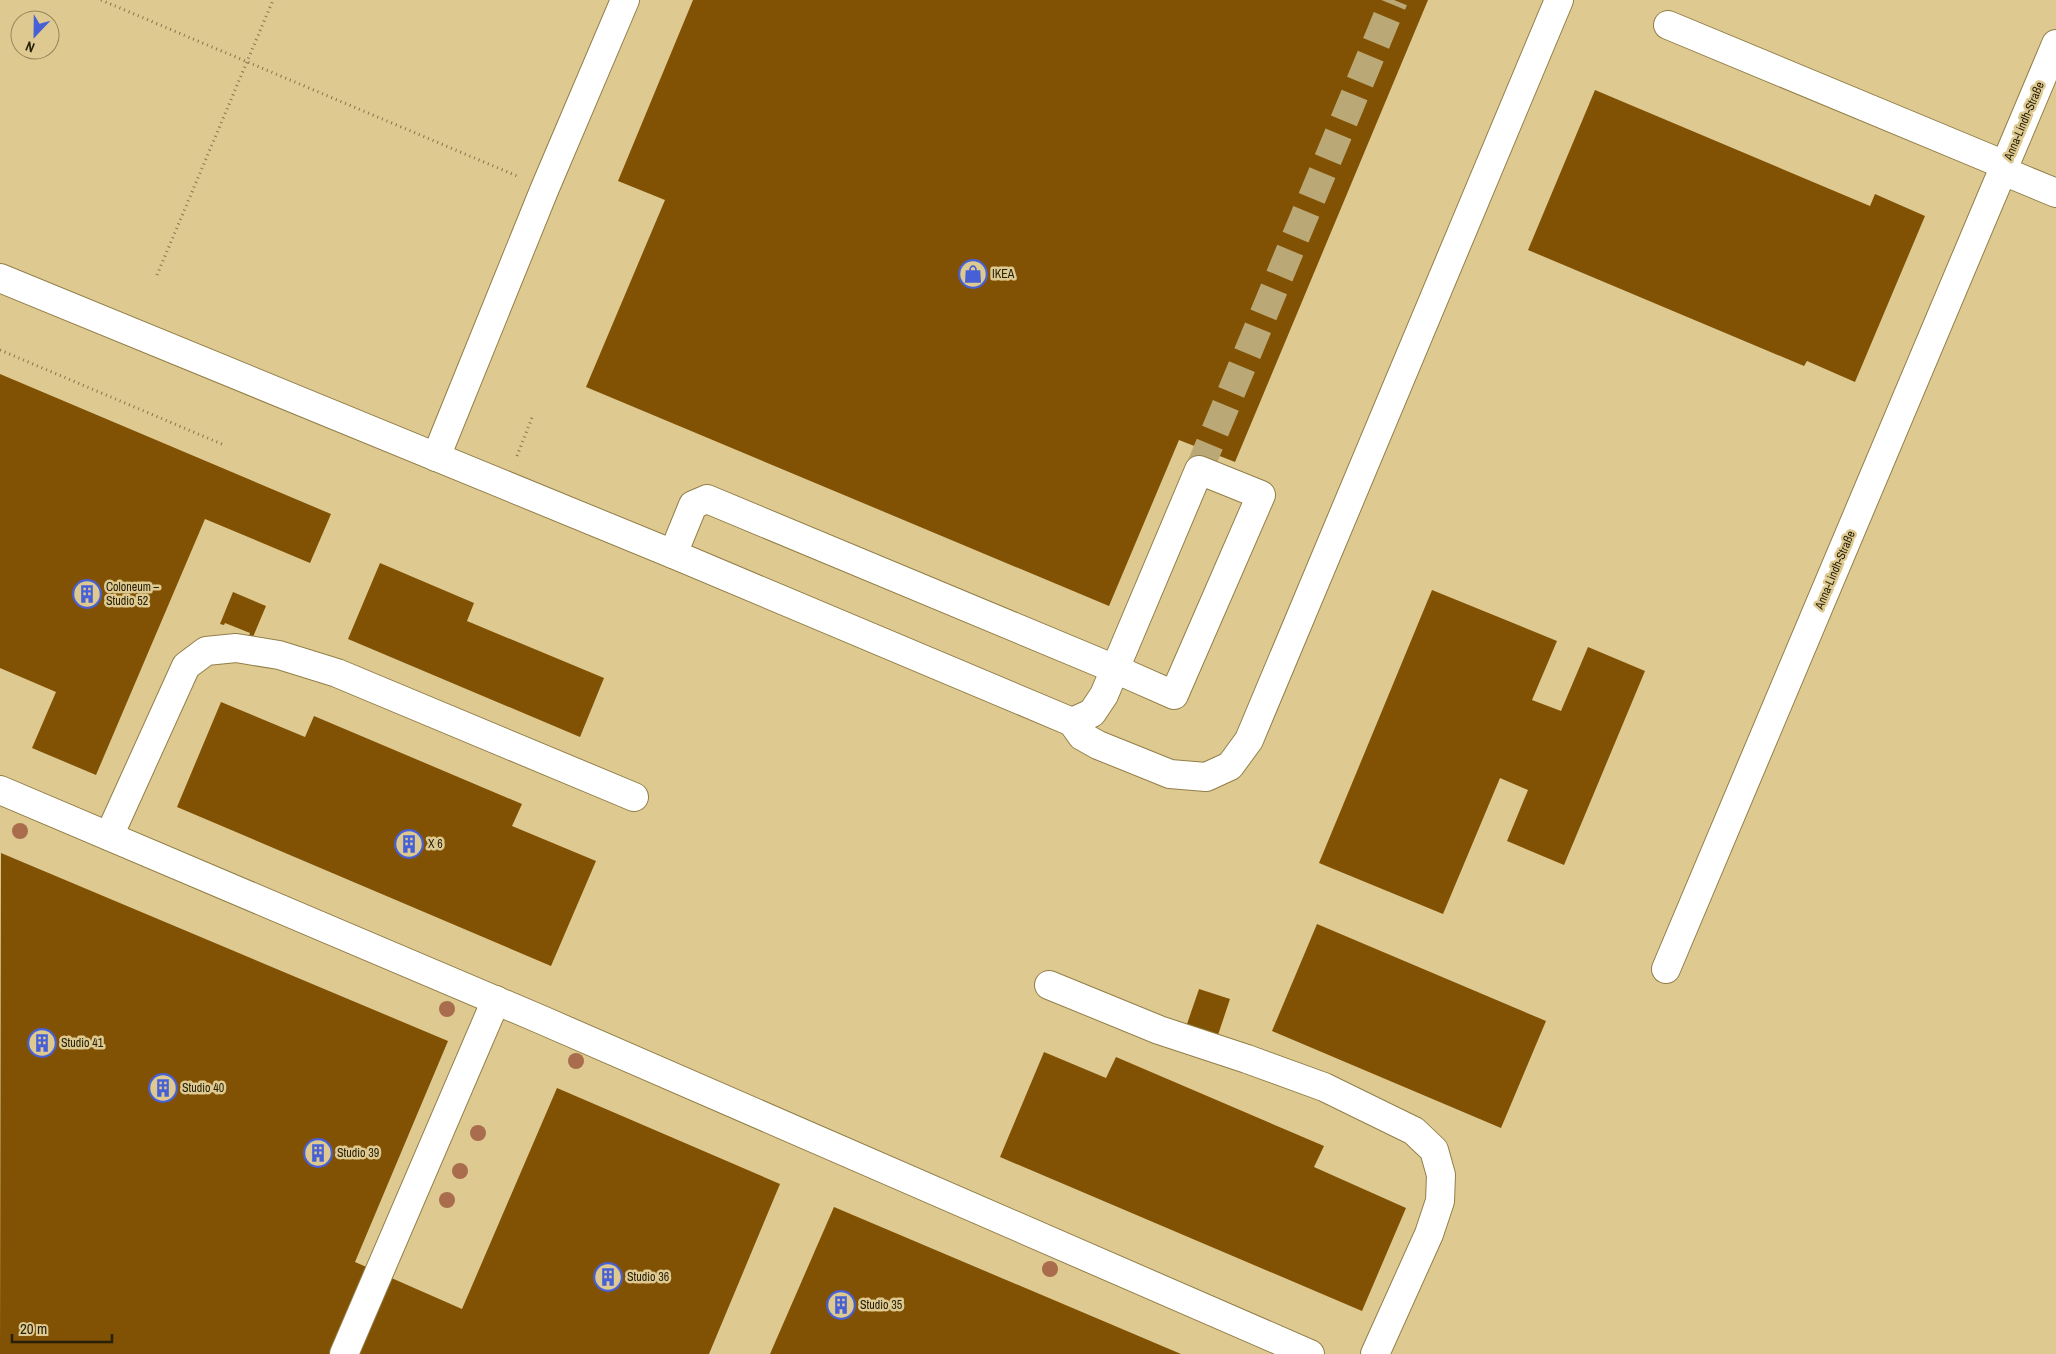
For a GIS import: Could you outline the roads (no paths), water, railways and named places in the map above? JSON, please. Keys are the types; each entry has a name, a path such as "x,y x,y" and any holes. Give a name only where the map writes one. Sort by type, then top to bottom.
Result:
{"street":[{"path":"436,457 545,188 624,0"},
{"path":"0,278 673,554 1072,722 1082,736 1098,745 1170,774 1206,778 1230,766 1249,740 1560,0"},
{"path":"1668,26 2004,168"},
{"name":"Anna-Lindh-Straße","path":"1666,969 2056,44"},
{"name":"Anna-Lindh-Straße","path":"2004,168 2056,193"},
{"path":"673,554 693,504 707,499 1115,669 1174,695 1261,495 1199,470 1115,669 1104,695 1092,713 1072,722"},
{"path":"109,836 186,666 206,651 236,648 279,655 336,673 634,797"},
{"path":"0,790 496,1000 1310,1354"},
{"path":"1049,985 1159,1030 1324,1087 1414,1131 1434,1150 1441,1174 1440,1201 1429,1234 1375,1354"},
{"path":"344,1354 496,1000"}],"tunnel":[{"path":"1199,470 1394,0"}],"place":[{"name":"IKEA","path":"973,274"},
{"name":"Coloneum – Studio 52","path":"87,594"},
{"name":"X 6","path":"409,844"},
{"name":"Studio 41","path":"42,1043"},
{"name":"Studio 40","path":"163,1088"},
{"name":"Studio 39","path":"318,1153"},
{"name":"Studio 36","path":"608,1277"},
{"name":"Studio 35","path":"841,1305"}]}
